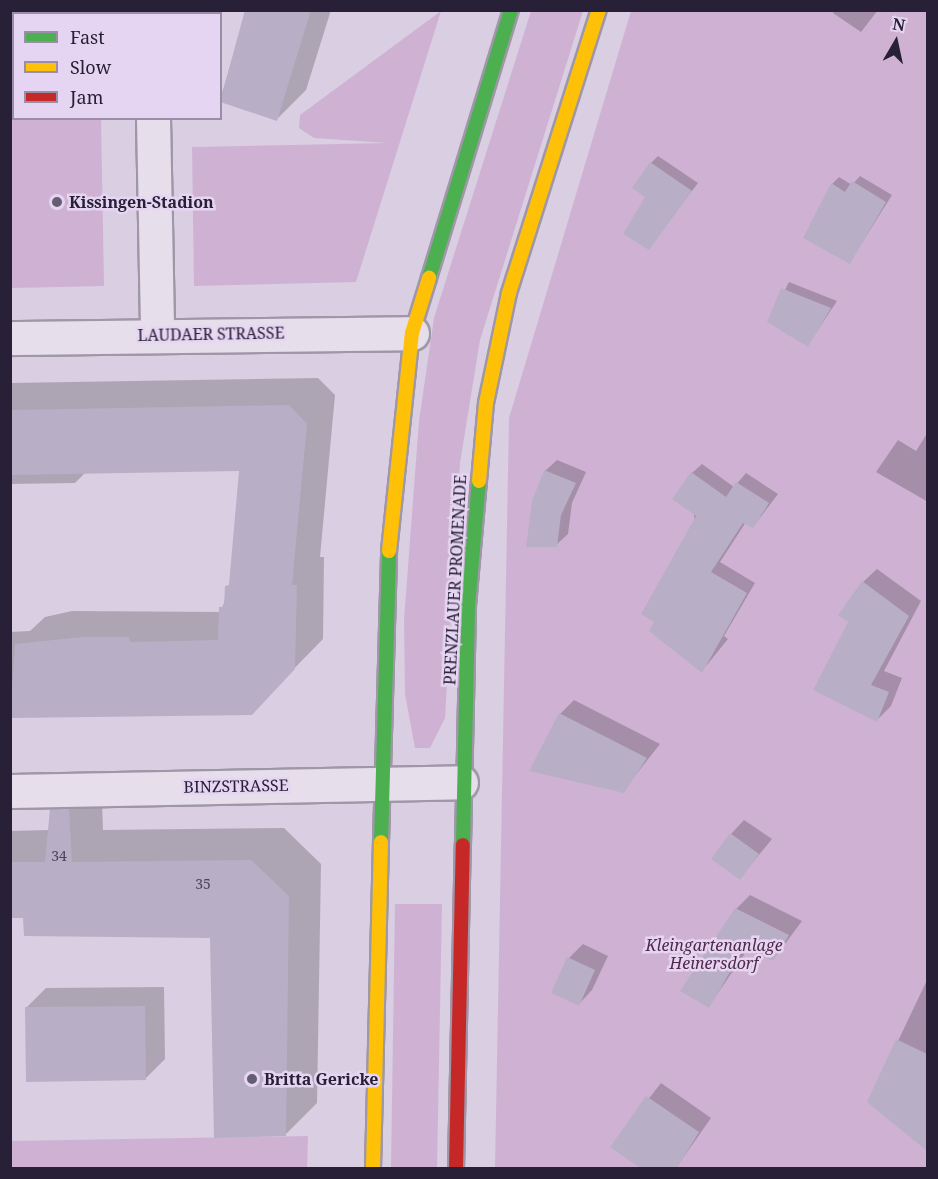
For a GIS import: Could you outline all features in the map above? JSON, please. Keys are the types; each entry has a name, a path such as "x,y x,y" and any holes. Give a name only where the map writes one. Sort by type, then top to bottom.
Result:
{"main road":[{"path":"374,1168 380,783 388,562 412,333 512,10"},
{"name":"PRENZLAUER PROMENADE","path":"456,1168 461,782 476,493 494,347 599,10"}],"street":[{"path":"153,120 157,334"},
{"name":"LAUDAER STRASSE","path":"10,338 157,334 412,333"},
{"name":"BINZSTRASSE","path":"10,791 461,782"}],"green space":[{"name":"Kissingen-Stadion","path":"10,11 99,11 12,12 12,120 101,120 104,286 11,288"},
{"path":"441,11 356,282 194,286 192,147 387,143 314,138 299,128 300,115"},
{"path":"531,11 583,11 480,340 460,463 445,718 430,748 415,748 405,694 404,620 419,421 434,318"},
{"name":"Kleingartenanlage Heinersdorf","path":"631,11 927,11 927,1168 495,1168 509,418"},
{"path":"395,904 442,904 437,1168 391,1168"},
{"path":"308,1136 307,1168 11,1168 10,1141"}],"building":[{"path":"245,10 311,10 277,121 222,103 222,95"},
{"path":"650,162 692,191 649,250 623,234 645,197 632,188"},
{"path":"852,181 886,202 850,264 803,238 831,183 845,192"},
{"path":"781,288 831,308 808,347 767,322"},
{"path":"289,405 307,424 292,585 297,585 295,669 252,715 10,718 15,644 82,637 129,637 130,642 218,640 219,607 224,607 225,586 229,585 239,471 10,475 10,410"},
{"path":"544,470 576,483 561,515 557,547 526,547 532,501"},
{"path":"691,472 726,497 736,482 769,503 753,528 743,523 711,572 747,593 702,673 649,631 654,622 641,614 696,516 672,499"},
{"path":"862,581 909,616 871,685 889,692 877,722 813,690 848,622 838,615"},
{"path":"559,713 647,758 624,793 529,771"},
{"path":"50,809 69,809 72,862 251,860 289,896 286,1136 214,1138 210,938 24,936 23,918 10,918 10,862 45,862"},
{"path":"730,833 759,854 740,880 711,859"},
{"path":"735,908 789,935 773,961 744,948 709,1008 680,991"},
{"path":"567,957 595,970 579,1006 551,993"},
{"path":"145,1006 146,1080 26,1082 25,1007"},
{"path":"896,1039 927,1054 927,1151 867,1102"},
{"path":"646,1096 699,1132 677,1168 640,1168 610,1147"}],"traffic: fast":[{"path":"429,278 511,10"},
{"path":"463,845 468,606 479,481"},
{"path":"381,842 389,551"}],"traffic: slow":[{"path":"479,481 486,403 509,293 599,10"},
{"path":"389,551 412,333 429,278"},
{"path":"373,1168 381,842"}],"traffic: jam":[{"path":"456,1168 463,845"}],"place":[{"name":"Kissingen-Stadion","path":"57,202"},
{"name":"Britta Gericke","path":"252,1079"}]}
